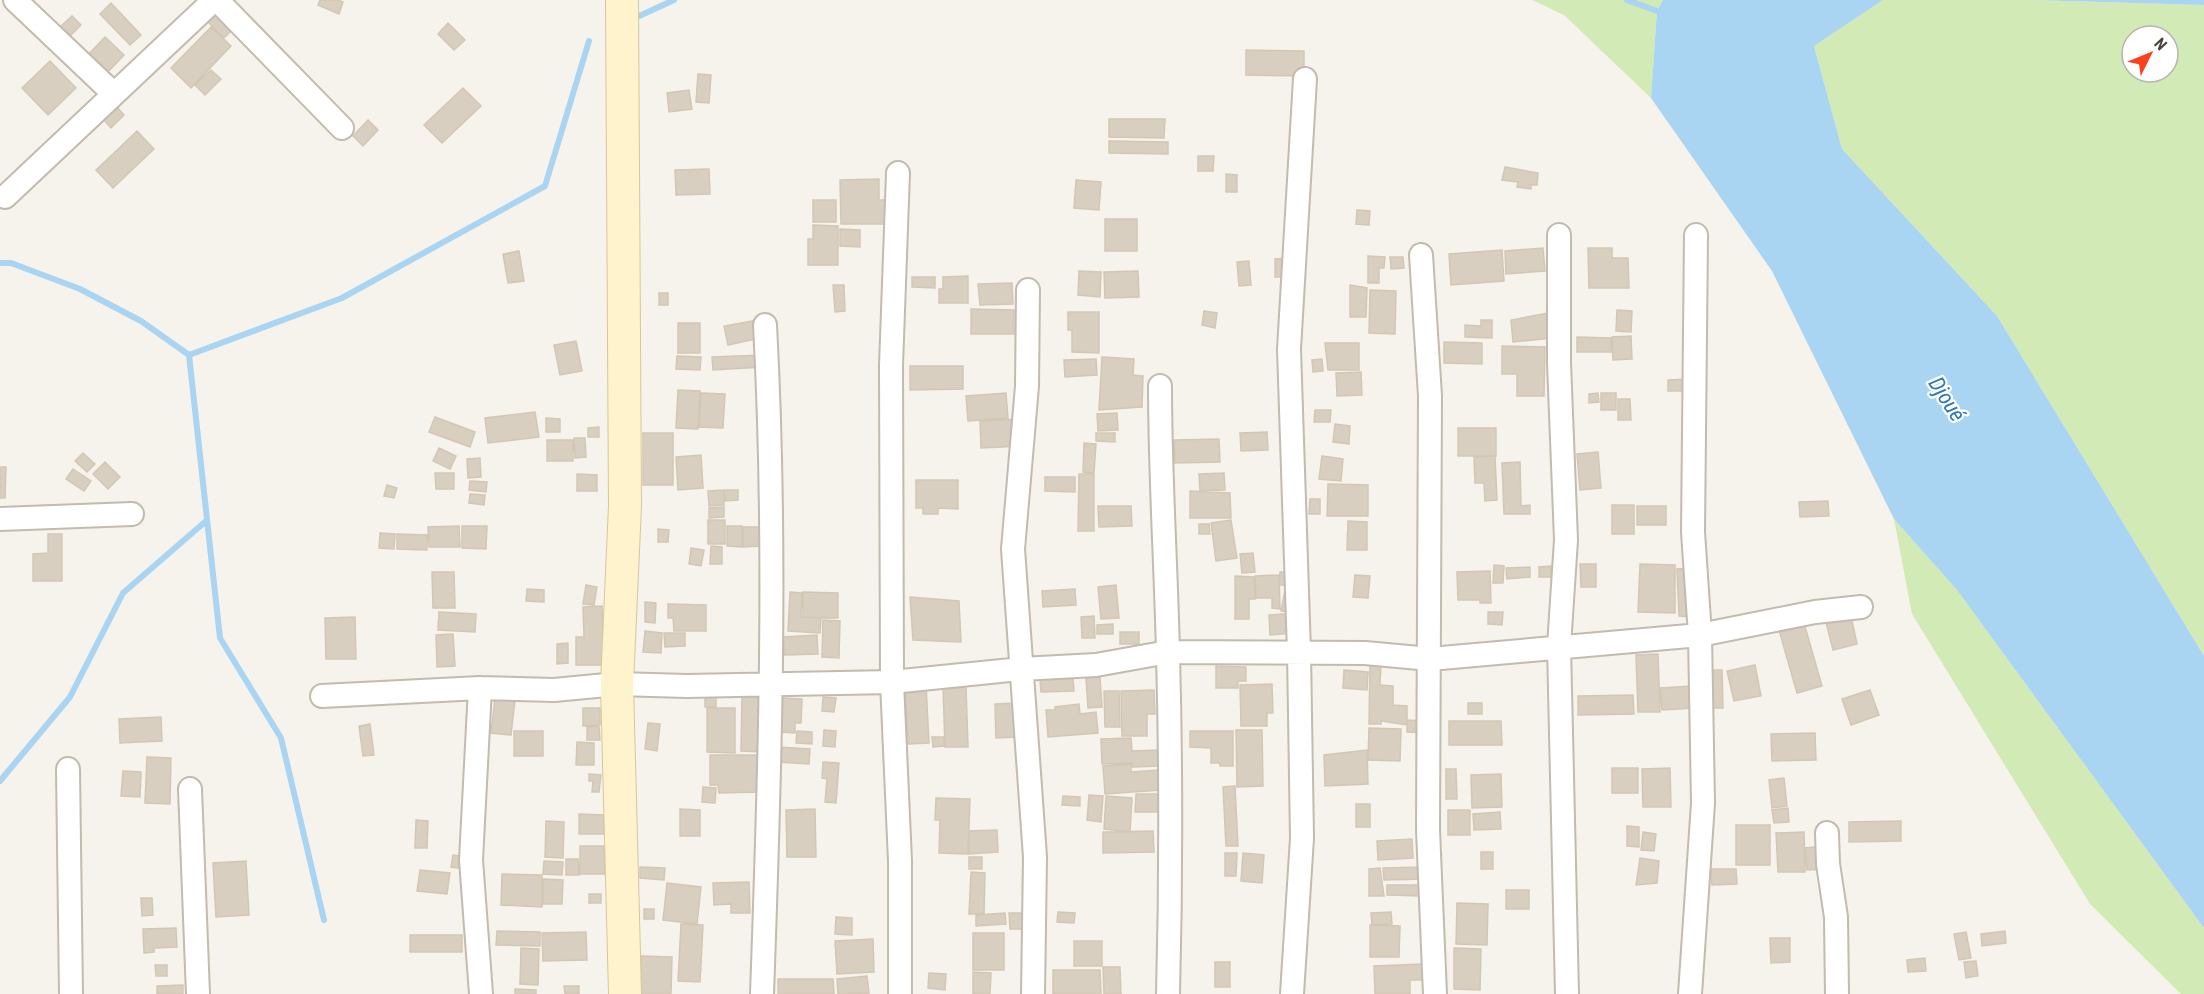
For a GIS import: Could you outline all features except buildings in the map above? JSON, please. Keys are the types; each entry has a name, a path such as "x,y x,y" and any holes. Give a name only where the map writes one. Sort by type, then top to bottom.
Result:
{"street":[{"path":"15,0 114,94"},
{"path":"5,197 215,0 342,128"},
{"path":"622,0 625,506 617,684 625,994"},
{"path":"1292,994 1302,838 1299,652 1289,349 1305,79"},
{"path":"898,172 891,366 892,682 900,861 900,994"},
{"path":"1559,235 1559,363 1566,540 1559,646 1567,994"},
{"path":"1690,994 1703,803 1700,634 1693,532 1696,235"},
{"path":"1421,255 1430,396 1428,830 1435,994"},
{"path":"1028,290 1027,387 1013,549 1035,857 1033,994"},
{"path":"762,994 771,683 770,417 765,325"},
{"path":"1160,386 1160,463 1168,652 1172,832 1168,994"},
{"path":"0,519 132,514"},
{"path":"322,696 480,688 554,690 617,684 687,686 892,682 1021,669 1096,665 1168,652 1365,653 1430,659 1700,634 1815,612 1861,607"},
{"path":"480,688 471,860 481,994"},
{"path":"68,769 71,994"},
{"path":"190,789 198,994"},
{"path":"1827,833 1828,864 1836,917 1837,994"}],"green space":[{"path":"1532,0 1663,0 1657,11 1651,98 1564,15"},
{"path":"1883,0 2029,0 2204,5 2204,656 1997,316 1842,149 1814,46"},
{"path":"1894,519 1957,590 2204,928 2204,994 2181,994 2090,904 1912,614"}],"water":[{"name":"Djoué","path":"1663,0 1883,0 1814,46 1842,149 1997,316 2204,656 2204,928 1957,590 1894,519 1772,271 1651,98 1657,11"},
{"path":"2029,0 2204,0 2204,5"}],"waterway":[{"path":"637,17 674,0"},
{"path":"1627,0 1657,11"},
{"path":"0,263 11,263 80,289 141,321 189,355 342,298 545,186 589,41"},
{"path":"189,355 220,638 281,738 324,920"},
{"path":"0,781 70,697 123,593 206,521"}]}
